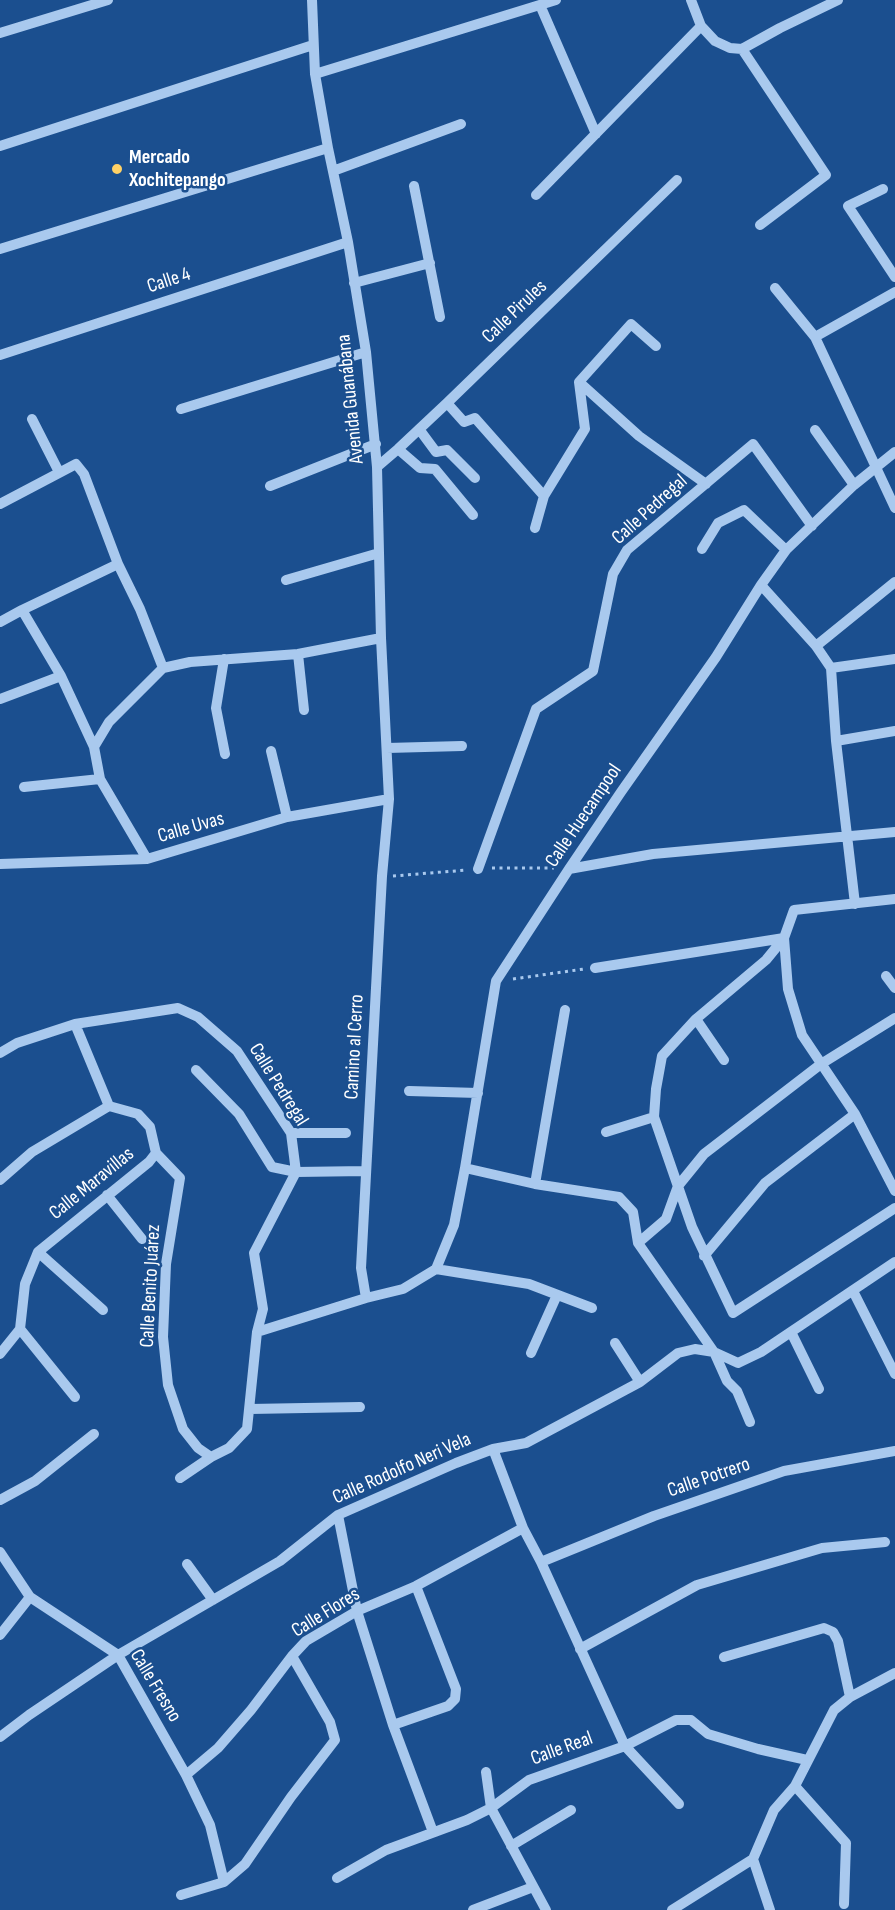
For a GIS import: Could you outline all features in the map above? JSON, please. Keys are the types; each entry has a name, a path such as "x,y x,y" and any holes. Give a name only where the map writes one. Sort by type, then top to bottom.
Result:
{"street":[{"path":"0,33 108,0"},
{"name":"Avenida Guanábana","path":"312,0 315,74 348,242 366,352 376,444 381,638 389,799"},
{"path":"315,74 556,0"},
{"path":"691,0 701,26 715,41 730,48 742,49 819,4 838,0"},
{"path":"540,5 596,134"},
{"path":"536,195 701,26"},
{"path":"0,146 313,45"},
{"path":"742,49 826,175 760,225"},
{"path":"333,171 460,124"},
{"path":"0,249 328,148"},
{"name":"Calle Pirules","path":"377,467 447,403 677,180"},
{"path":"414,186 440,317"},
{"path":"883,189 849,206 895,277"},
{"name":"Calle 4","path":"0,355 348,242"},
{"path":"354,283 430,262"},
{"path":"775,288 815,336 895,508"},
{"path":"815,336 895,292"},
{"path":"535,528 544,496 585,429 579,382 631,324 656,346"},
{"path":"181,409 366,352"},
{"path":"579,382 639,436 706,484"},
{"path":"447,403 464,422 475,418 544,496"},
{"path":"32,419 59,472"},
{"path":"419,429 436,452 447,450 475,478"},
{"path":"815,430 854,485"},
{"path":"270,486 376,444"},
{"name":"Calle Pedregal","path":"478,869 536,710 593,671 613,574 627,550 753,444 812,526"},
{"path":"398,449 420,468 435,469 473,515"},
{"name":"Calle Huecampool","path":"436,1269 454,1225 496,981 569,868 716,657 786,550 854,485 895,452"},
{"path":"0,504 76,464 84,474 118,564 140,609 163,668"},
{"path":"702,549 718,523 744,510 786,550"},
{"path":"286,580 380,553"},
{"path":"0,622 118,564"},
{"path":"816,646 895,582"},
{"path":"761,585 816,646 831,668 836,741 855,903"},
{"path":"22,610 61,676 94,747 100,779 147,860"},
{"path":"94,747 109,722 163,668 190,662 298,654 381,638"},
{"path":"298,654 304,710"},
{"path":"224,659 216,708 225,754"},
{"path":"831,668 895,659"},
{"path":"0,699 61,676"},
{"path":"836,741 895,732"},
{"path":"387,748 462,747"},
{"path":"271,751 287,817"},
{"path":"24,787 100,779"},
{"name":"Calle Uvas","path":"0,864 147,860 287,817 389,799"},
{"name":"Camino al Cerro","path":"366,1298 361,1268 382,876 389,799"},
{"path":"569,868 653,854 895,832"},
{"path":"895,898 794,910 784,938 766,960 696,1019 662,1056 654,1117 704,1256 733,1312 895,1208"},
{"path":"595,968 784,938"},
{"path":"784,938 788,989 802,1035 855,1114 895,1191"},
{"path":"885,976 895,988"},
{"name":"Calle Pedregal","path":"0,1053 17,1043 75,1024 178,1008 198,1017 237,1051 291,1133 296,1173"},
{"path":"535,1184 565,1010"},
{"path":"638,1243 666,1219 678,1186 704,1154 821,1064 895,1018"},
{"path":"696,1019 724,1060"},
{"path":"0,1180 32,1152 109,1106 75,1024"},
{"path":"196,1070 239,1114 272,1167 296,1173 366,1170"},
{"path":"409,1091 478,1093"},
{"name":"Calle Maravillas","path":"38,1251 149,1162 156,1153 150,1127 138,1113 109,1106"},
{"path":"704,1256 765,1183 855,1114"},
{"path":"606,1132 654,1117"},
{"path":"291,1133 346,1133"},
{"name":"Calle Benito Juárez","path":"156,1153 180,1178 166,1264 163,1337 168,1385 183,1429 198,1448 211,1457"},
{"path":"465,1168 535,1184 618,1197 633,1212 638,1243 714,1352 727,1381 737,1391 750,1422"},
{"path":"180,1478 229,1448 247,1429 257,1332 262,1309 254,1253 296,1173"},
{"path":"107,1196 142,1239"},
{"path":"0,1354 20,1329 26,1284 38,1251 103,1310"},
{"path":"819,1389 791,1332 895,1262"},
{"path":"257,1332 366,1298 403,1289 436,1269 530,1284 592,1308"},
{"path":"853,1291 895,1374"},
{"path":"531,1353 557,1295"},
{"path":"20,1329 75,1397"},
{"name":"Calle Rodolfo Neri Vela","path":"0,1737 29,1714 118,1655 280,1561 338,1515 456,1462 493,1449 526,1443 640,1382 678,1353 695,1349 714,1352 738,1363 761,1352 791,1332"},
{"path":"615,1342 640,1382"},
{"path":"250,1409 360,1407"},
{"path":"0,1500 35,1481 94,1434"},
{"path":"493,1449 523,1528 541,1562 625,1746 679,1804"},
{"name":"Calle Potrero","path":"541,1562 654,1516 784,1471 895,1450"},
{"path":"338,1515 357,1611 393,1725 433,1832"},
{"name":"Calle Flores","path":"186,1775 218,1748 306,1641 357,1611 417,1586 523,1528"},
{"path":"580,1649 697,1585 822,1548 885,1542"},
{"name":"Calle Fresno","path":"0,1552 30,1597 118,1655 186,1775 210,1825 224,1881"},
{"path":"187,1564 213,1600"},
{"path":"393,1725 448,1706 456,1699 456,1689 417,1586"},
{"path":"0,1635 30,1597"},
{"path":"724,1657 824,1628 833,1632 838,1641 850,1697"},
{"path":"181,1895 224,1881 245,1864 291,1797 335,1740 330,1722 292,1656"},
{"path":"672,1910 753,1858 774,1810 795,1786 834,1710 850,1697 895,1673"},
{"name":"Calle Real","path":"337,1878 386,1850 467,1820 491,1808 529,1780 625,1746 676,1720 691,1720 708,1734 758,1749 807,1760"},
{"path":"486,1772 491,1808 546,1910"},
{"path":"795,1786 846,1843 844,1904"},
{"path":"511,1846 572,1810"},
{"path":"753,1858 770,1910"},
{"path":"473,1910 533,1887"}],"path":[{"path":"496,981 595,968"}],"place":[{"name":"Mercado Xochitepango","path":"117,169"}]}
